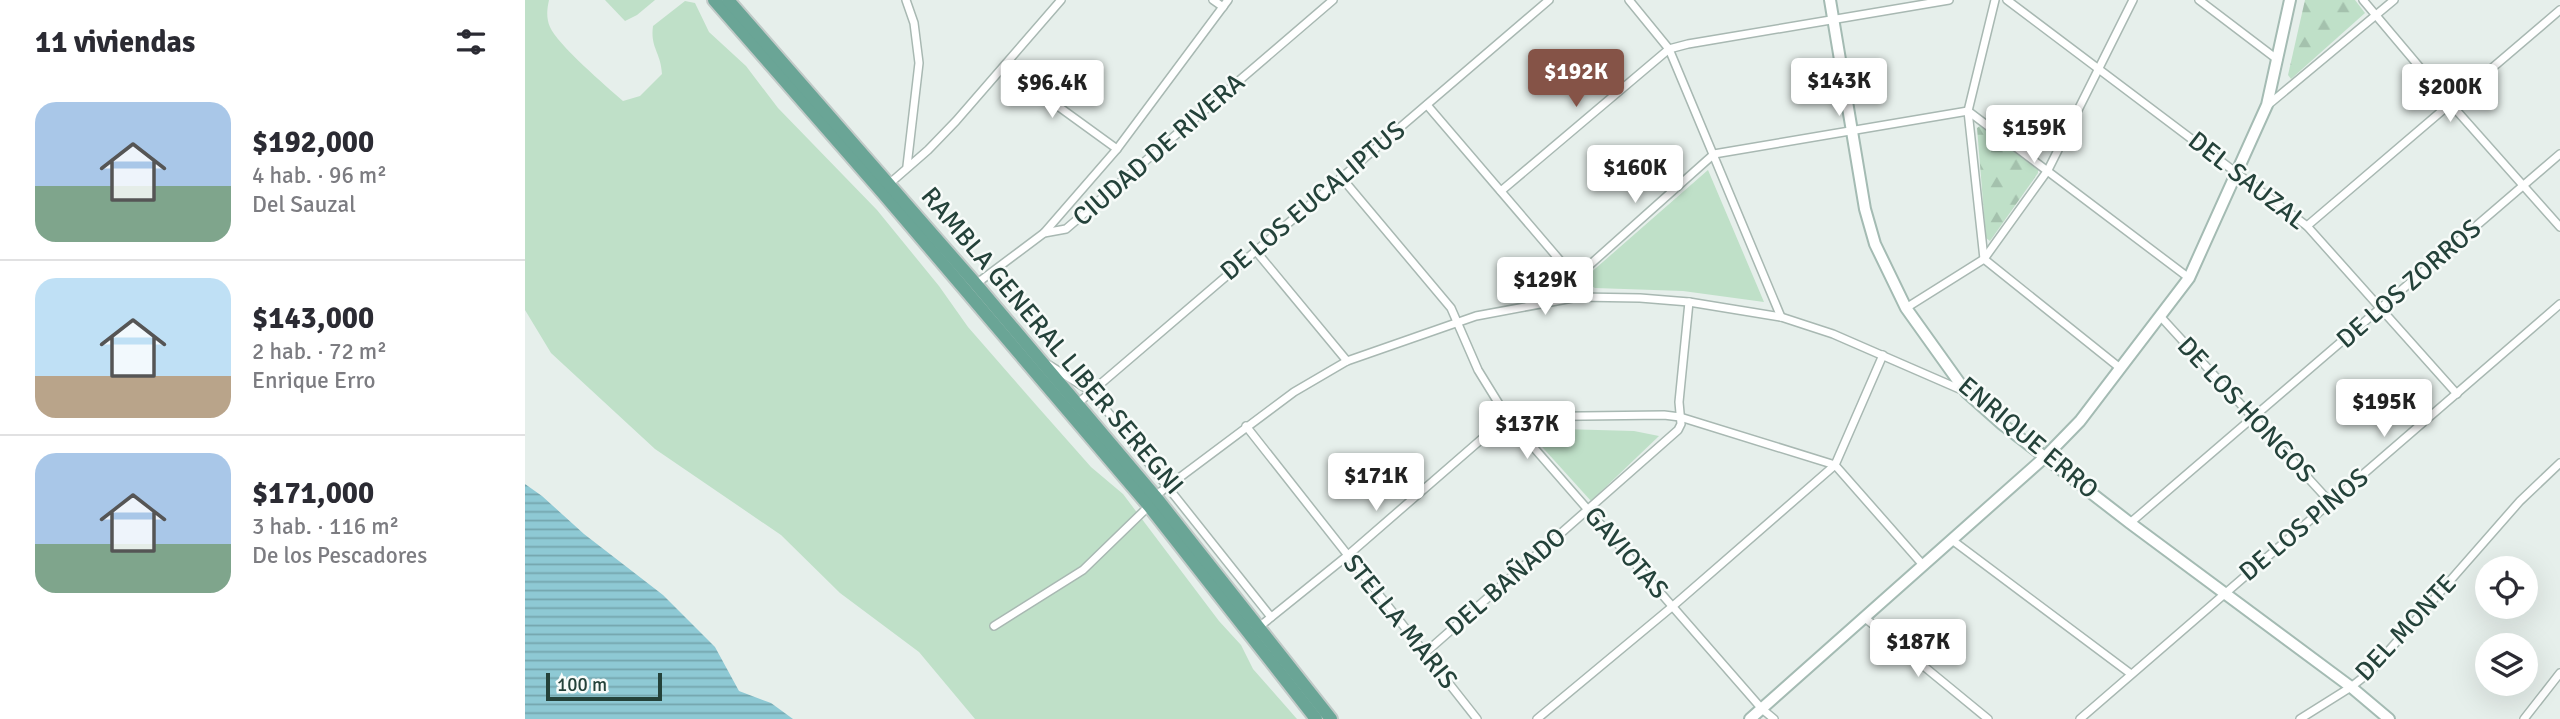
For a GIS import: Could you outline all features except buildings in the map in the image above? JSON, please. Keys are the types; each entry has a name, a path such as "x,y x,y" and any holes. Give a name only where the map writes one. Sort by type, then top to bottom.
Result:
{"main road":[{"name":"RAMBLA GENERAL LIBER SEREGNI","path":"714,0 1152,501 1259,627 1331,719"},
{"name":"RAMBLA GENERAL LIBER SEREGNI","path":"728,0 1077,404 1316,719"}],"street":[{"path":"906,0 914,23 919,64 907,166"},
{"path":"889,184 928,150 1005,67 1061,0"},
{"path":"1213,0 1223,7"},
{"path":"1044,233 1117,149 1228,0"},
{"name":"CIUDAD DE RIVERA","path":"976,284 1044,233 1066,229 1333,0"},
{"name":"DE LOS EUCALIPTUS","path":"1077,404 1549,0"},
{"path":"1629,0 1669,50 1781,317"},
{"name":"ENRIQUE ERRO","path":"1830,0 1865,209 1875,244 1906,308 1966,392 2130,523 2351,687 2389,719"},
{"path":"1501,191 1669,50 1949,0"},
{"path":"1995,0 1968,111 1984,259 2120,368"},
{"name":"DEL SAUZAL","path":"2007,0 2307,226 2457,394"},
{"path":"1906,308 1984,259 2048,170 2133,0"},
{"path":"2199,0 2279,60"},
{"path":"1751,719 2045,457 2080,421 2189,278 2267,106 2290,0"},
{"path":"2363,0 2560,227"},
{"path":"2267,106 2394,0"},
{"path":"2307,226 2449,102 2560,10"},
{"path":"1005,67 1117,149"},
{"path":"1427,105 1575,278 1578,297"},
{"path":"1575,278 1714,154 1968,111 2189,278"},
{"name":"DE LOS ZORROS","path":"2130,523 2560,154"},
{"name":"GAVIOTAS","path":"1341,177 1451,309 1478,370 1507,417 1762,709 1774,719"},
{"path":"1255,250 1347,361"},
{"path":"994,626 1083,570 1167,485 1294,392 1347,361 1458,321 1578,297 1689,302 1781,317 1833,334 1966,392"},
{"path":"1680,417 1679,402 1689,302"},
{"name":"DE LOS PINOS","path":"2080,719 2560,304"},
{"name":"DE LOS HONGOS","path":"2160,316 2332,503"},
{"path":"1537,719 1673,606 1835,464 1883,355"},
{"path":"1039,359 1092,392 1271,617"},
{"path":"1259,627 1347,556 1507,417 1680,417 1835,464 1923,565"},
{"name":"DEL BAÑADO","path":"1425,653 1678,430 1680,417"},
{"name":"STELLA MARIS","path":"1246,426 1477,719"},
{"name":"DEL MONTE","path":"2300,719 2370,672 2520,501 2560,463"},
{"path":"1952,540 2131,674"},
{"path":"1865,618 1988,719"},
{"path":"2524,719 2560,673"}],"green space":[{"path":"525,0 549,0 548,20 554,34 623,101 640,96 662,74 653,40 653,26 685,1 695,3 709,32 746,66 778,108 877,210 939,286 968,327 1091,467 1123,494 1219,621 1241,645 1253,669 1297,719 975,719 919,652 840,593 781,535 655,449 551,353 525,310"},
{"path":"605,0 655,0 625,21"},
{"path":"2305,0 2355,0 2365,13 2291,79 2288,75"},
{"path":"1980,126 2038,170 1990,241 1986,238 1977,128"},
{"path":"1708,170 1764,302 1683,291 1595,288 1588,284 1588,275"},
{"path":"1525,428 1634,431 1659,436 1591,501"}],"water":[{"path":"525,484 663,595 715,647 739,691 771,703 793,719 525,719"}]}
